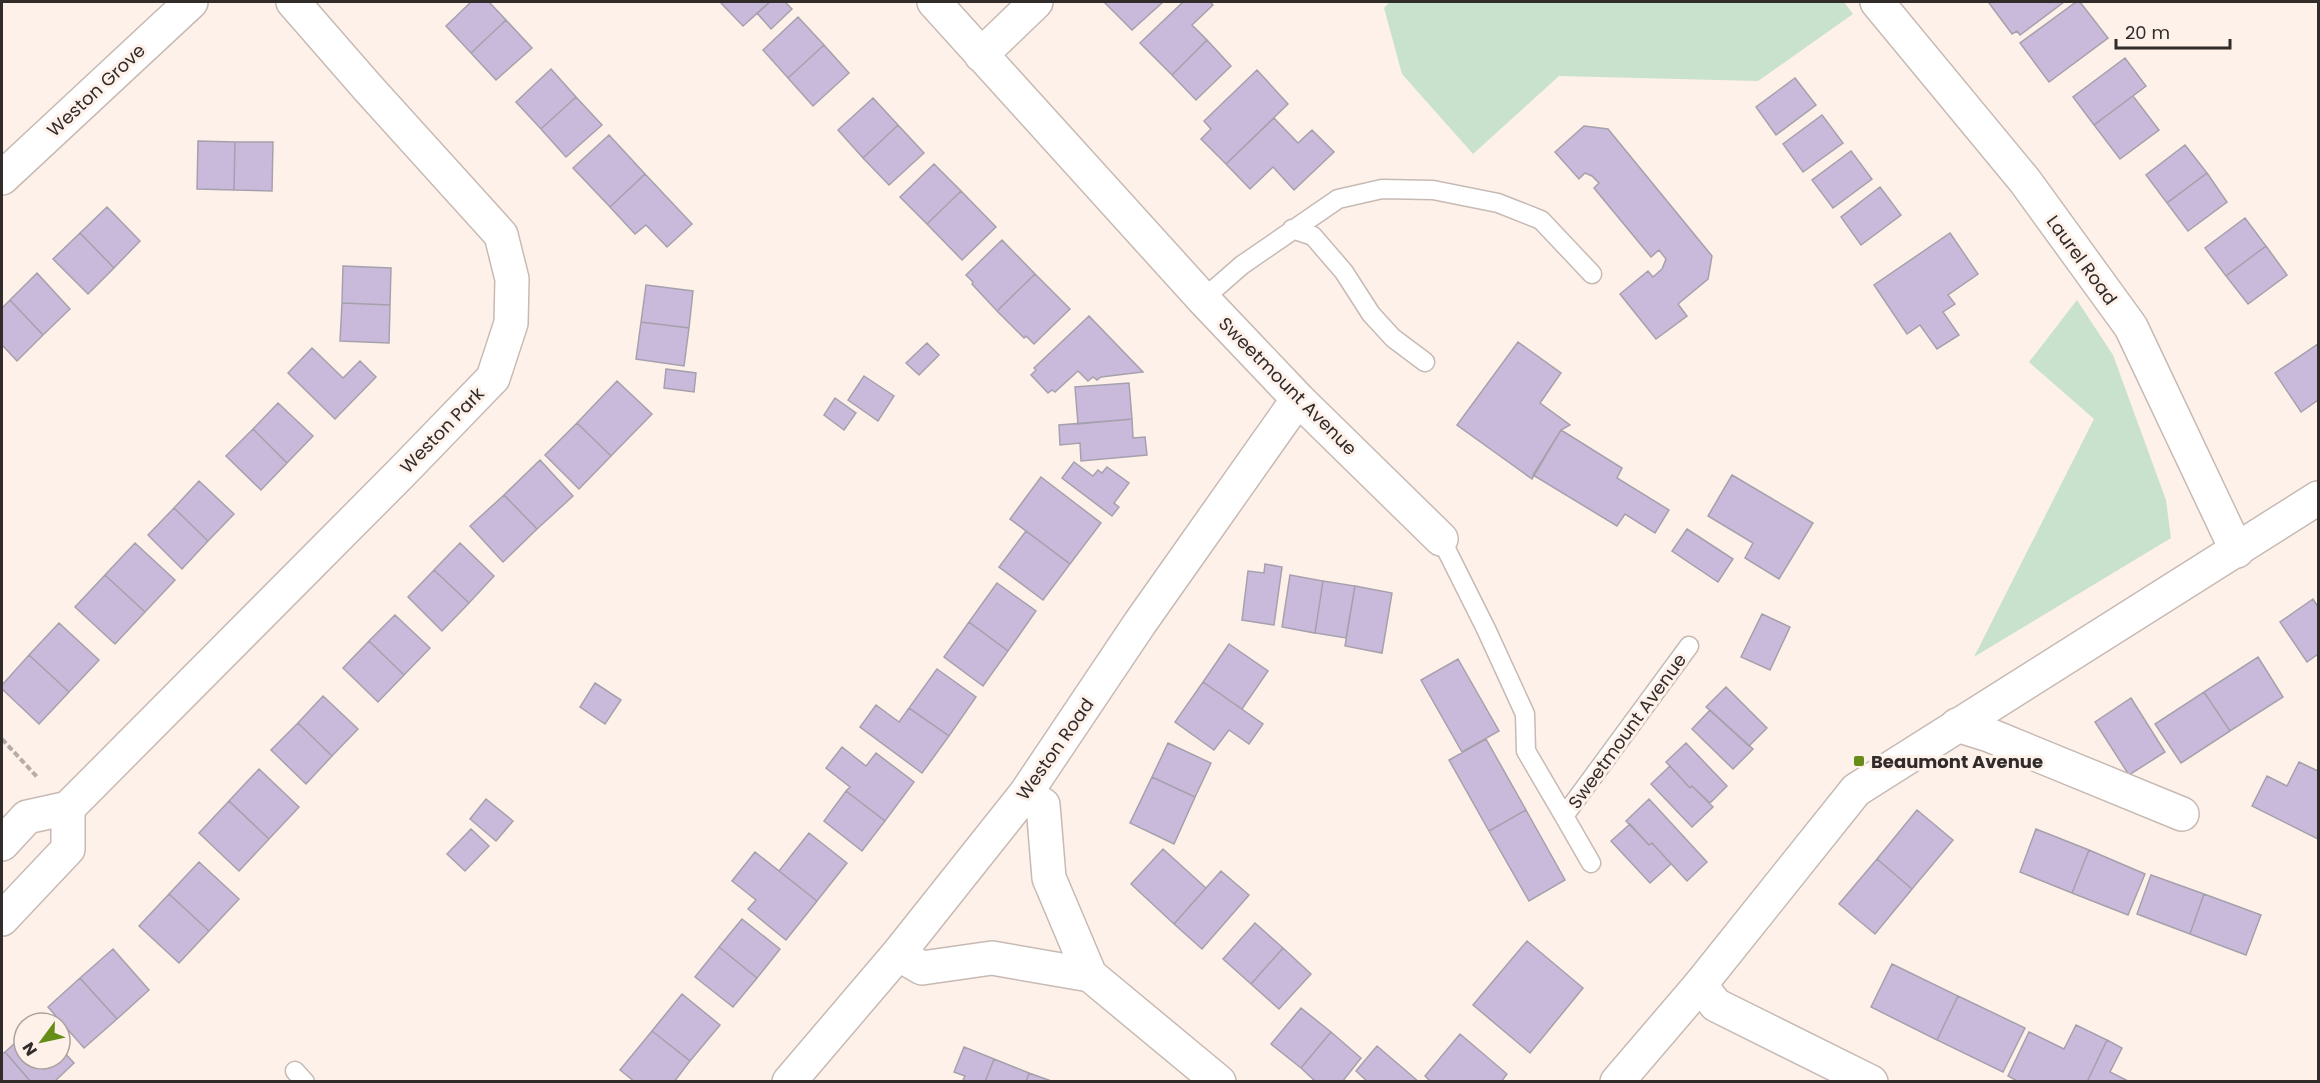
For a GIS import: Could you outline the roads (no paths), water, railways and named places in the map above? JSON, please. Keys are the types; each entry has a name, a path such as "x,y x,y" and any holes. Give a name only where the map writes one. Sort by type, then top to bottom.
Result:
{"street":[{"name":"Weston Grove","path":"2,178 191,2"},
{"name":"Weston Park","path":"68,808 402,472 492,378 511,323 512,279 501,235 293,2"},
{"name":"Sweetmount Avenue","path":"934,2 1203,299 1298,399 1441,539"},
{"path":"981,55 1036,2"},
{"name":"Laurel Road","path":"1877,2 2025,181 2131,327 2237,551"},
{"name":"Weston Road","path":"789,1082 898,954 1026,793 1140,623 1298,399"},
{"path":"1617,1082 1700,985 1856,790 1957,724 2319,498"},
{"path":"1957,724 2182,814"},
{"path":"1026,793 1043,805 1049,878 1090,975 1218,1082"},
{"path":"2,844 27,817 68,808 68,849 2,919"},
{"path":"898,954 922,968 992,958 1090,975"},
{"path":"1700,985 1716,1005 1871,1082"}],"lane":[{"path":"1203,299 1242,265 1338,199 1382,189 1433,190 1498,203 1541,220 1592,274"},
{"path":"1292,229 1313,236 1344,272 1371,314 1393,338 1425,362"},
{"name":"Sweetmount Avenue","path":"1441,539 1525,714 1526,751 1591,863"},
{"name":"Sweetmount Avenue","path":"1564,816 1689,646"}],"place":[{"name":"Beaumont Avenue","path":"1859,761"}]}
